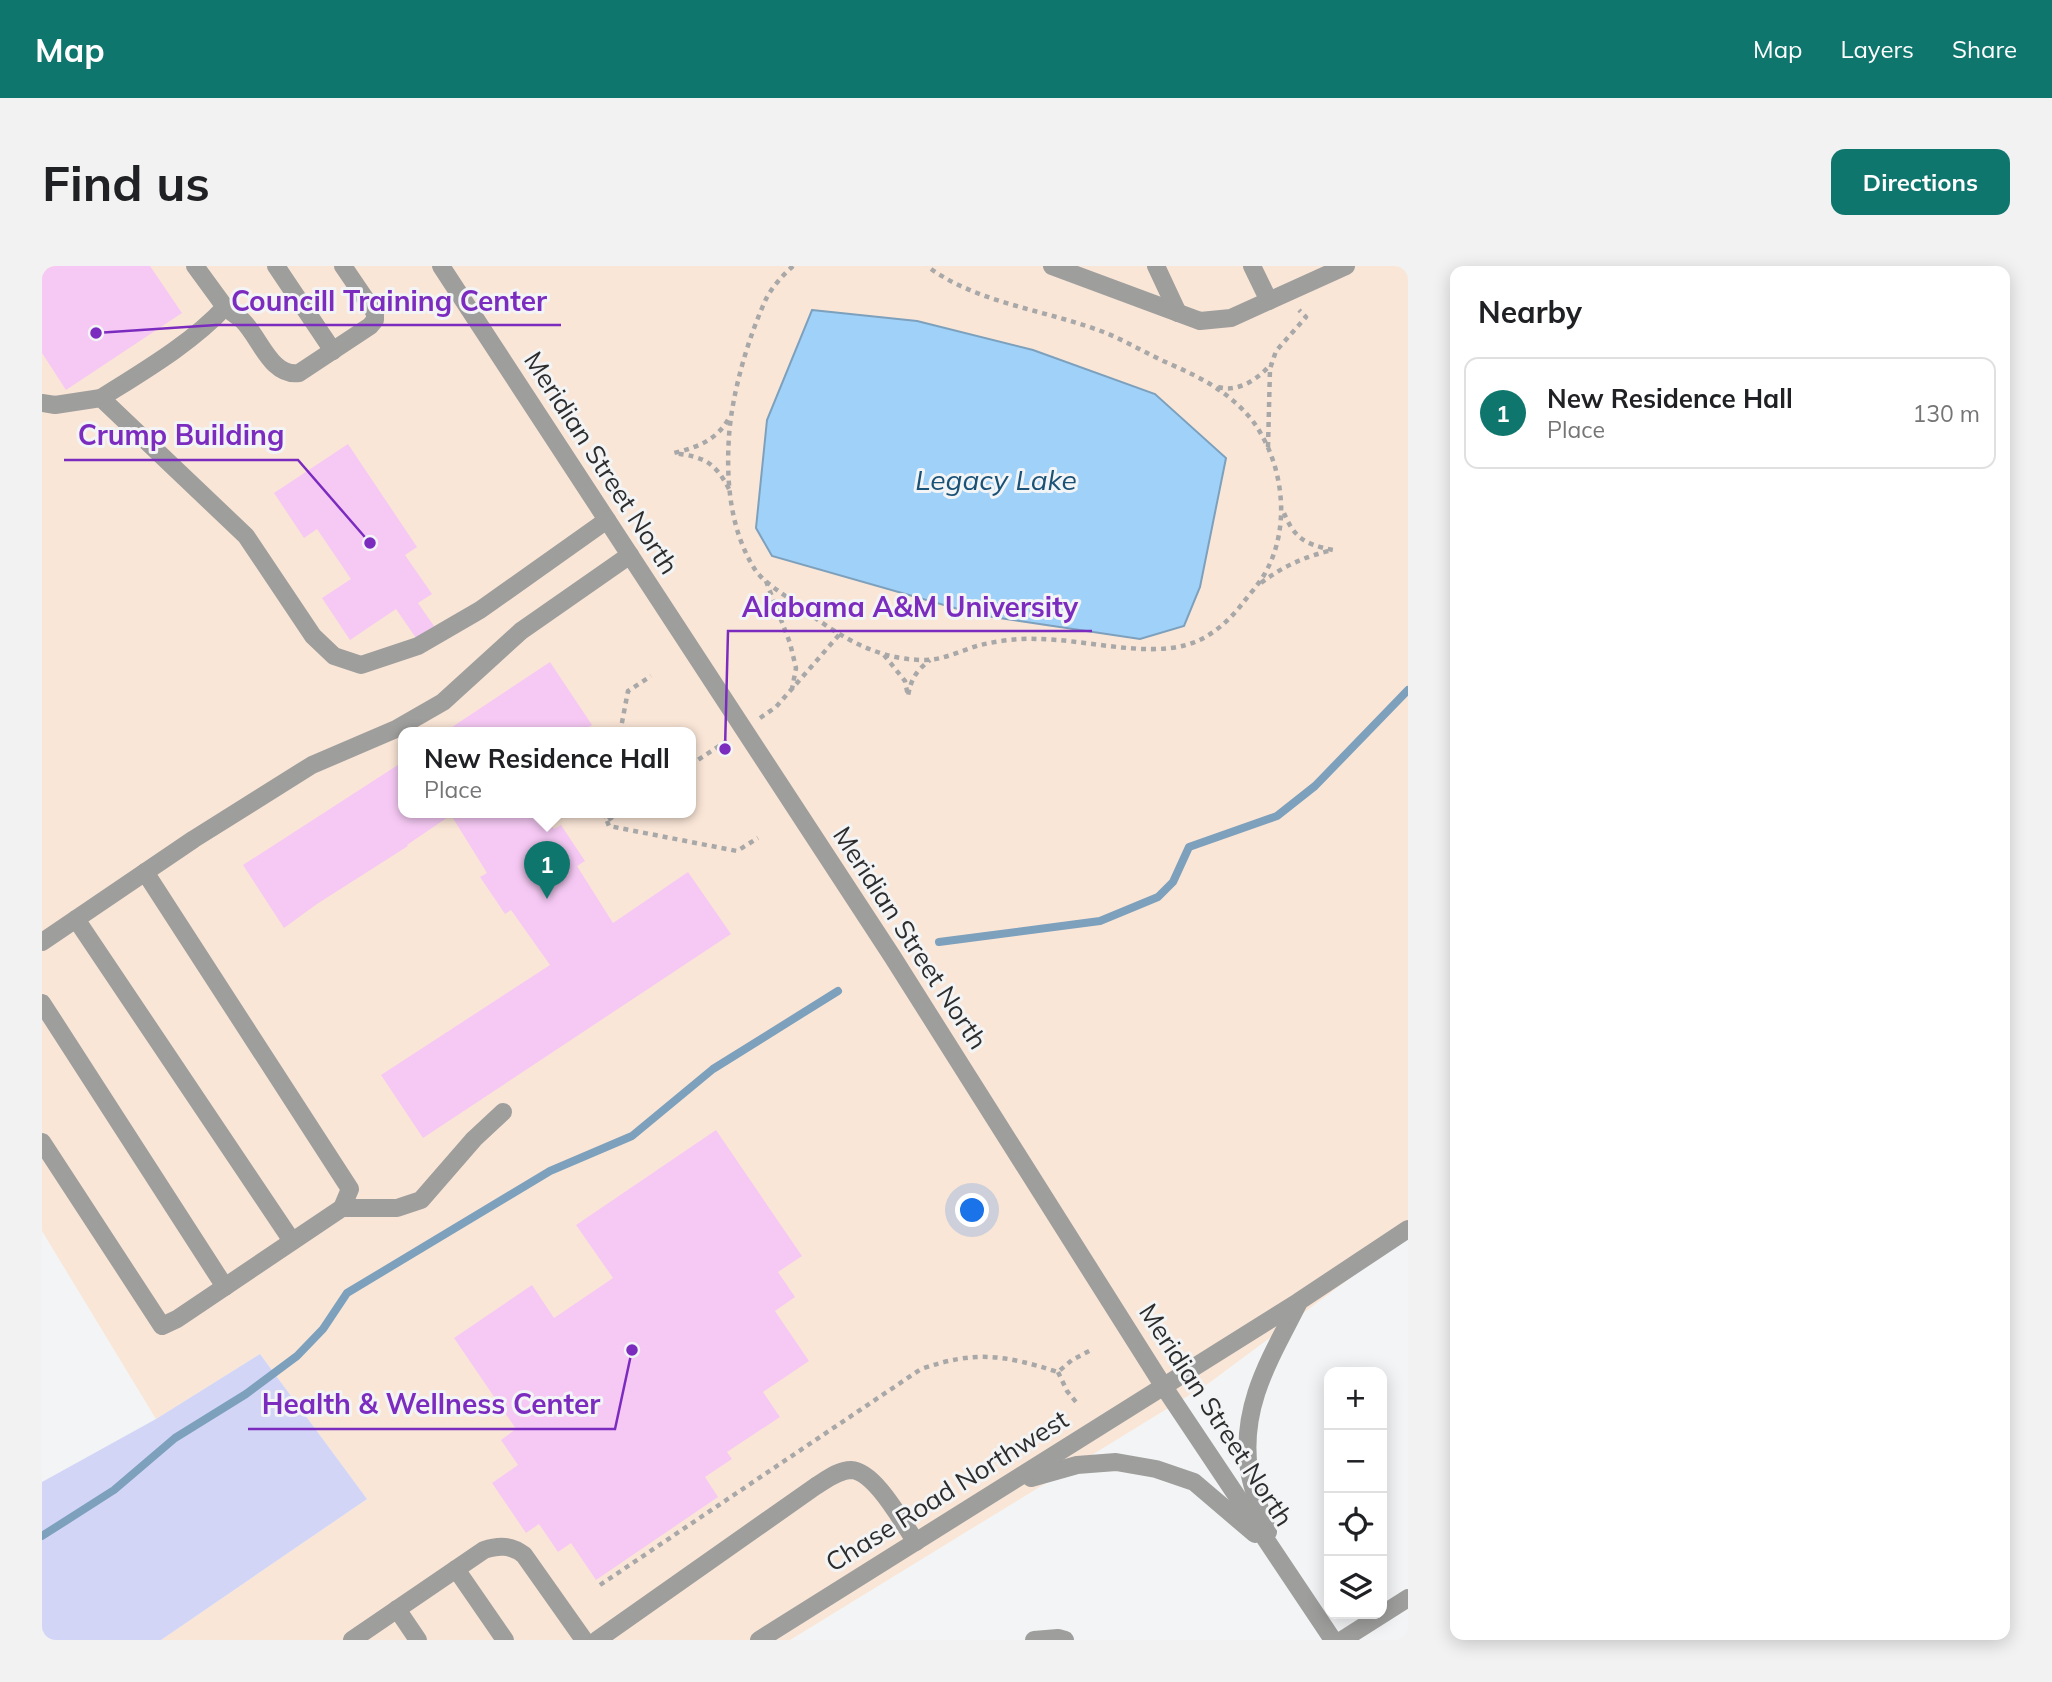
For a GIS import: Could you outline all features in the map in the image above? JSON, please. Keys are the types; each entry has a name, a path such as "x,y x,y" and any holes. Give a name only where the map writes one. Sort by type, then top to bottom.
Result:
{"street":[{"path":"195,266 225,307 244,321 280,370 292,374 299,373 333,351 375,320 375,313 343,266"},
{"path":"276,266 333,351"},
{"name":"Meridian Street North","path":"441,266 899,968 1164,1387 1333,1640"},
{"path":"1156,266 1178,313"},
{"path":"1252,266 1269,301"},
{"path":"1062,268 1200,321 1231,318 1346,266"},
{"path":"42,403 55,405 101,398 212,321 225,307"},
{"path":"101,398 246,536 313,636 334,656 361,664 418,646 480,610 607,520"},
{"path":"399,727 443,702 521,631 630,555"},
{"path":"42,942 312,765 398,728"},
{"path":"145,872 350,1189 342,1208"},
{"path":"76,919 292,1241"},
{"path":"42,1003 225,1287"},
{"path":"42,1142 162,1326 177,1319 342,1208 397,1208 421,1200 474,1139 503,1112"},
{"name":"Chase Road Northwest","path":"759,1640 1298,1302 1408,1228"},
{"path":"1273,1549 1249,1471 1247,1424 1257,1385 1298,1302"},
{"path":"1010,1484 1077,1465 1116,1462 1156,1469 1194,1482 1273,1549"},
{"path":"597,1640 618,1634 816,1486 848,1470 863,1472 875,1483 916,1542"},
{"path":"352,1640 484,1550 495,1546 516,1549 524,1555 584,1640"},
{"path":"456,1569 505,1640"},
{"path":"1342,1640 1408,1598"},
{"path":"397,1609 418,1640"},
{"path":"1034,1640 1065,1640"}],"path":[{"path":"793,266 768,296 748,351 731,414 730,492 736,528 756,572 839,635 884,654 904,659 930,660 980,645 1036,639 1166,649 1189,645 1218,630 1265,575 1275,549 1281,520 1281,491 1268,447 1252,421 1228,396 1202,377 1105,333 964,289 927,266"},
{"path":"1268,447 1268,397 1272,363 1276,351 1306,317 1298,308 1292,291"},
{"path":"1214,386 1236,389 1264,372 1272,363"},
{"path":"730,492 722,476 710,462 696,456 674,453 697,447 716,436 731,414"},
{"path":"1255,588 1286,566 1333,550 1302,541 1286,519 1281,505"},
{"path":"766,580 790,643 796,668 792,690"},
{"path":"696,762 776,707 839,635"},
{"path":"884,654 905,681 908,696 911,681 917,671 930,660"},
{"path":"621,727 628,691 651,676"},
{"path":"606,818 610,826 737,851 758,838"},
{"path":"607,821 611,818"},
{"path":"1058,1372 1072,1360 1093,1349"},
{"path":"600,1585 921,1369 951,1359 978,1356 1017,1359 1058,1372 1076,1402"}],"shaded area":[{"path":"42,266 1408,266 1408,1235 1209,1383 790,1640 161,1640 367,1499 260,1354 156,1419 42,1231"},
{"path":"260,1354 367,1499 161,1640 42,1640 42,1482 156,1419"}],"water":[{"name":"Legacy Lake","path":"812,310 917,321 1033,350 1155,394 1226,458 1200,587 1184,626 1140,639 979,615 772,556 756,528 767,420"}],"building":[{"path":"42,266 150,266 182,313 66,390 42,353"},
{"path":"348,444 417,547 405,555 432,594 418,603 434,626 416,638 396,609 350,640 322,598 351,579 317,529 304,538 274,493"},
{"path":"550,662 592,725 589,727 452,727"},
{"path":"398,765 398,818 447,818 284,928 243,865"},
{"path":"453,818 546,818 554,829 561,825 585,861 577,866 613,923 688,872 731,934 423,1138 381,1075 550,965 511,910 505,914 480,877 487,873"},
{"path":"716,1130 802,1256 778,1272 795,1297 775,1311 809,1361 763,1392 780,1417 727,1452 732,1459 705,1477 718,1497 596,1580 571,1543 558,1552 539,1524 526,1533 492,1483 518,1465 501,1440 516,1429 454,1338 532,1285 554,1318 613,1278 576,1225"}],"waterway":[{"path":"939,942 1100,921 1158,897 1173,882 1189,847 1277,816 1315,786 1408,690"},
{"path":"42,1536 114,1490 175,1438 246,1394 297,1356 323,1329 347,1293 550,1171 632,1136 713,1069 838,991"}],"place":[{"name":"Councill Training Center","path":"96,333"},
{"name":"Crump Building","path":"370,543"},
{"name":"Alabama A&M University","path":"725,749"},
{"name":"New Residence Hall","path":"547,899"},
{"name":"Health & Wellness Center","path":"632,1350"}]}
